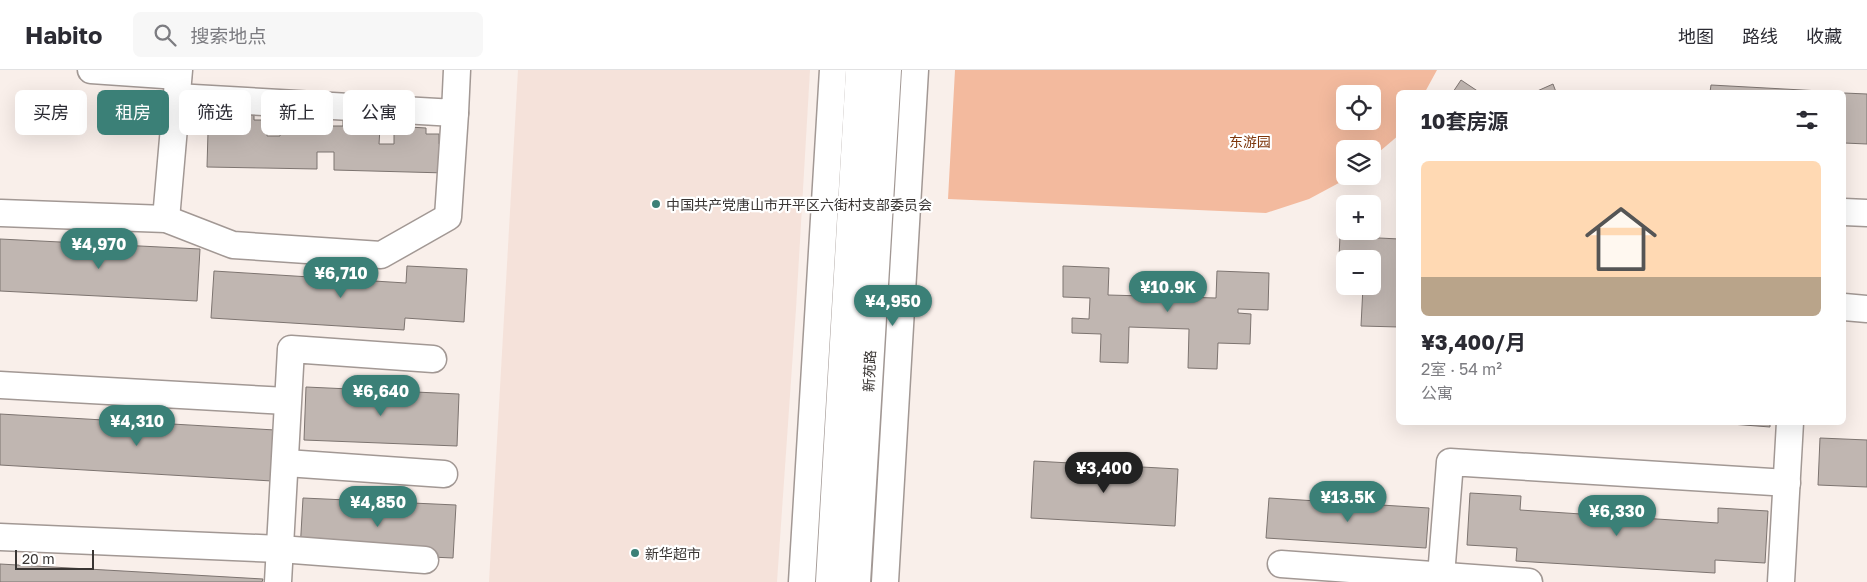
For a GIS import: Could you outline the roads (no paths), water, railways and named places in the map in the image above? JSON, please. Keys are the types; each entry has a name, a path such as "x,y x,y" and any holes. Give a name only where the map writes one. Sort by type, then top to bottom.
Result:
{"main road":[{"name":"新苑路","path":"830,582 860,70"},
{"name":"新苑路","path":"856,582 887,70"}],"street":[{"path":"91,70 455,113"},
{"path":"0,213 166,220 233,245 381,255 448,217 457,70"},
{"path":"802,582 833,70"},
{"path":"884,582 915,70"},
{"path":"166,220 178,81"},
{"path":"1846,212 1867,213"},
{"path":"1846,307 1867,309"},
{"path":"278,582 291,349 433,358"},
{"path":"0,385 287,401"},
{"path":"1782,582 1790,425"},
{"path":"1441,576 1450,462 1786,483"},
{"path":"286,463 444,474"},
{"path":"0,538 280,549 425,560"},
{"path":"1281,564 1529,582"}],"place":[{"name":"中国共产党唐山市开平区六街村支部委员会","path":"656,204"},
{"name":"新华超市","path":"635,553"}],"park label":[{"name":"东游园","path":"1250,141"}]}
